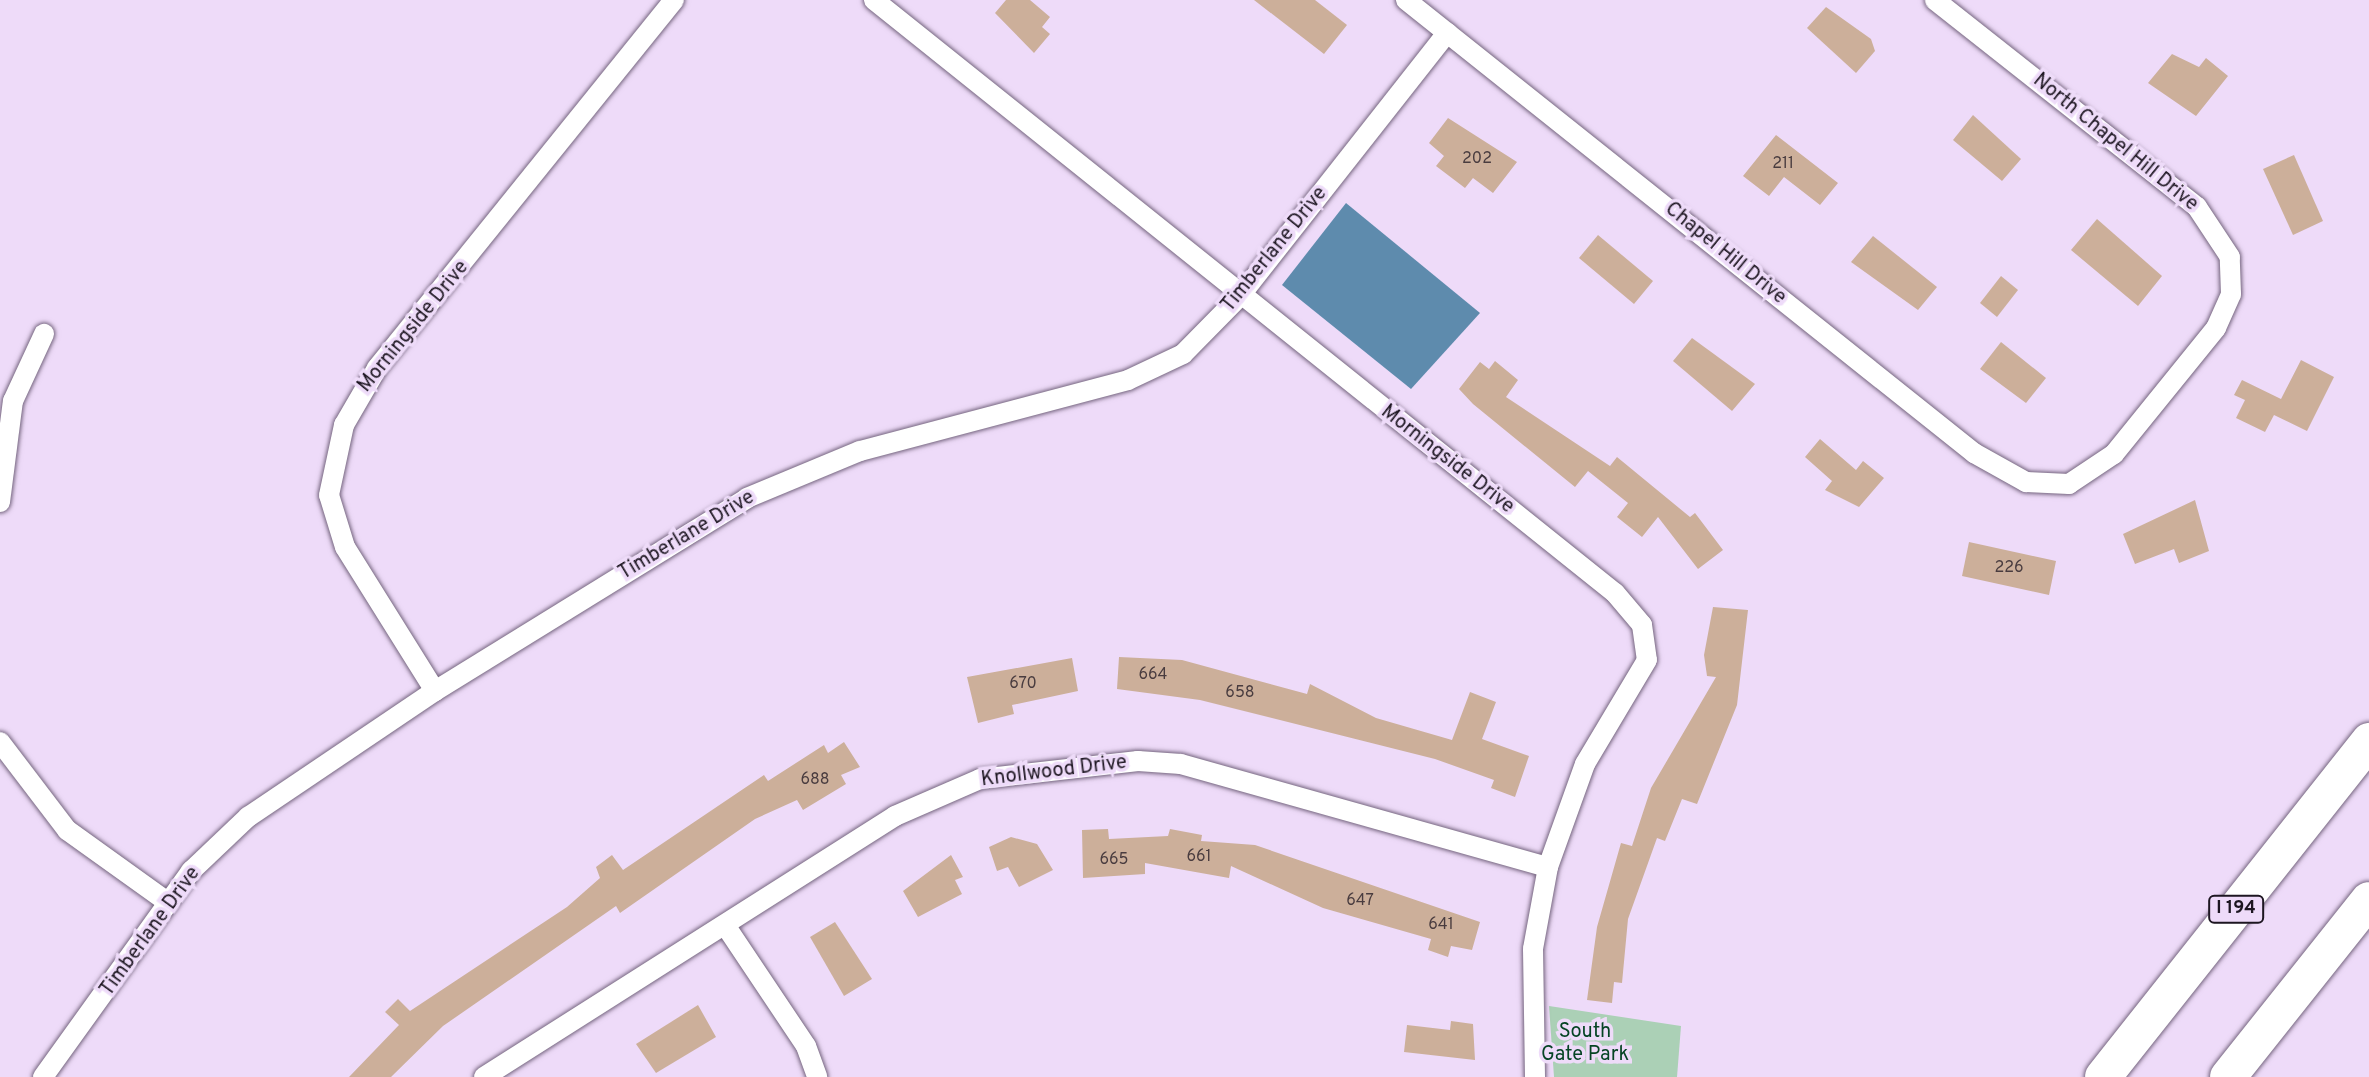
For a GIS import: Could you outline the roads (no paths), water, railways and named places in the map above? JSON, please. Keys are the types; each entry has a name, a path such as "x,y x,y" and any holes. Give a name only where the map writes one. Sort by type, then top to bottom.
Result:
{"highway":[{"name":"I 194","path":"2103,1077 2369,741"},
{"path":"2228,1077 2369,900"}],"street":[{"name":"Morningside Drive","path":"435,691 345,547 329,495 344,425 377,368 674,0"},
{"name":"Morningside Drive","path":"874,0 1240,296 1615,593 1642,625 1647,660 1585,764 1548,867 1533,949 1535,1077"},
{"name":"Chapel Hill Drive","path":"1406,0 1974,453 2011,477 2055,486"},
{"name":"North Chapel Hill Drive","path":"1935,0 2197,207 2230,257 2231,294 2216,328 2114,454 2085,478 2055,486"},
{"name":"Timberlane Drive","path":"43,1077 191,871 248,817 435,691 747,498 934,428 1155,371 1210,331 1447,33"},
{"path":"0,502 13,401 44,334"},
{"path":"0,742 67,830 169,903"},
{"name":"Knollwood Drive","path":"484,1077 727,928 895,816 980,779 1138,761 1241,777 1548,867"},
{"path":"727,928 806,1046 817,1077"}],"water":[{"path":"1346,203 1480,313 1411,389 1282,285"}],"park label":[{"name":"South Gate Park","path":"1585,1044"}]}
